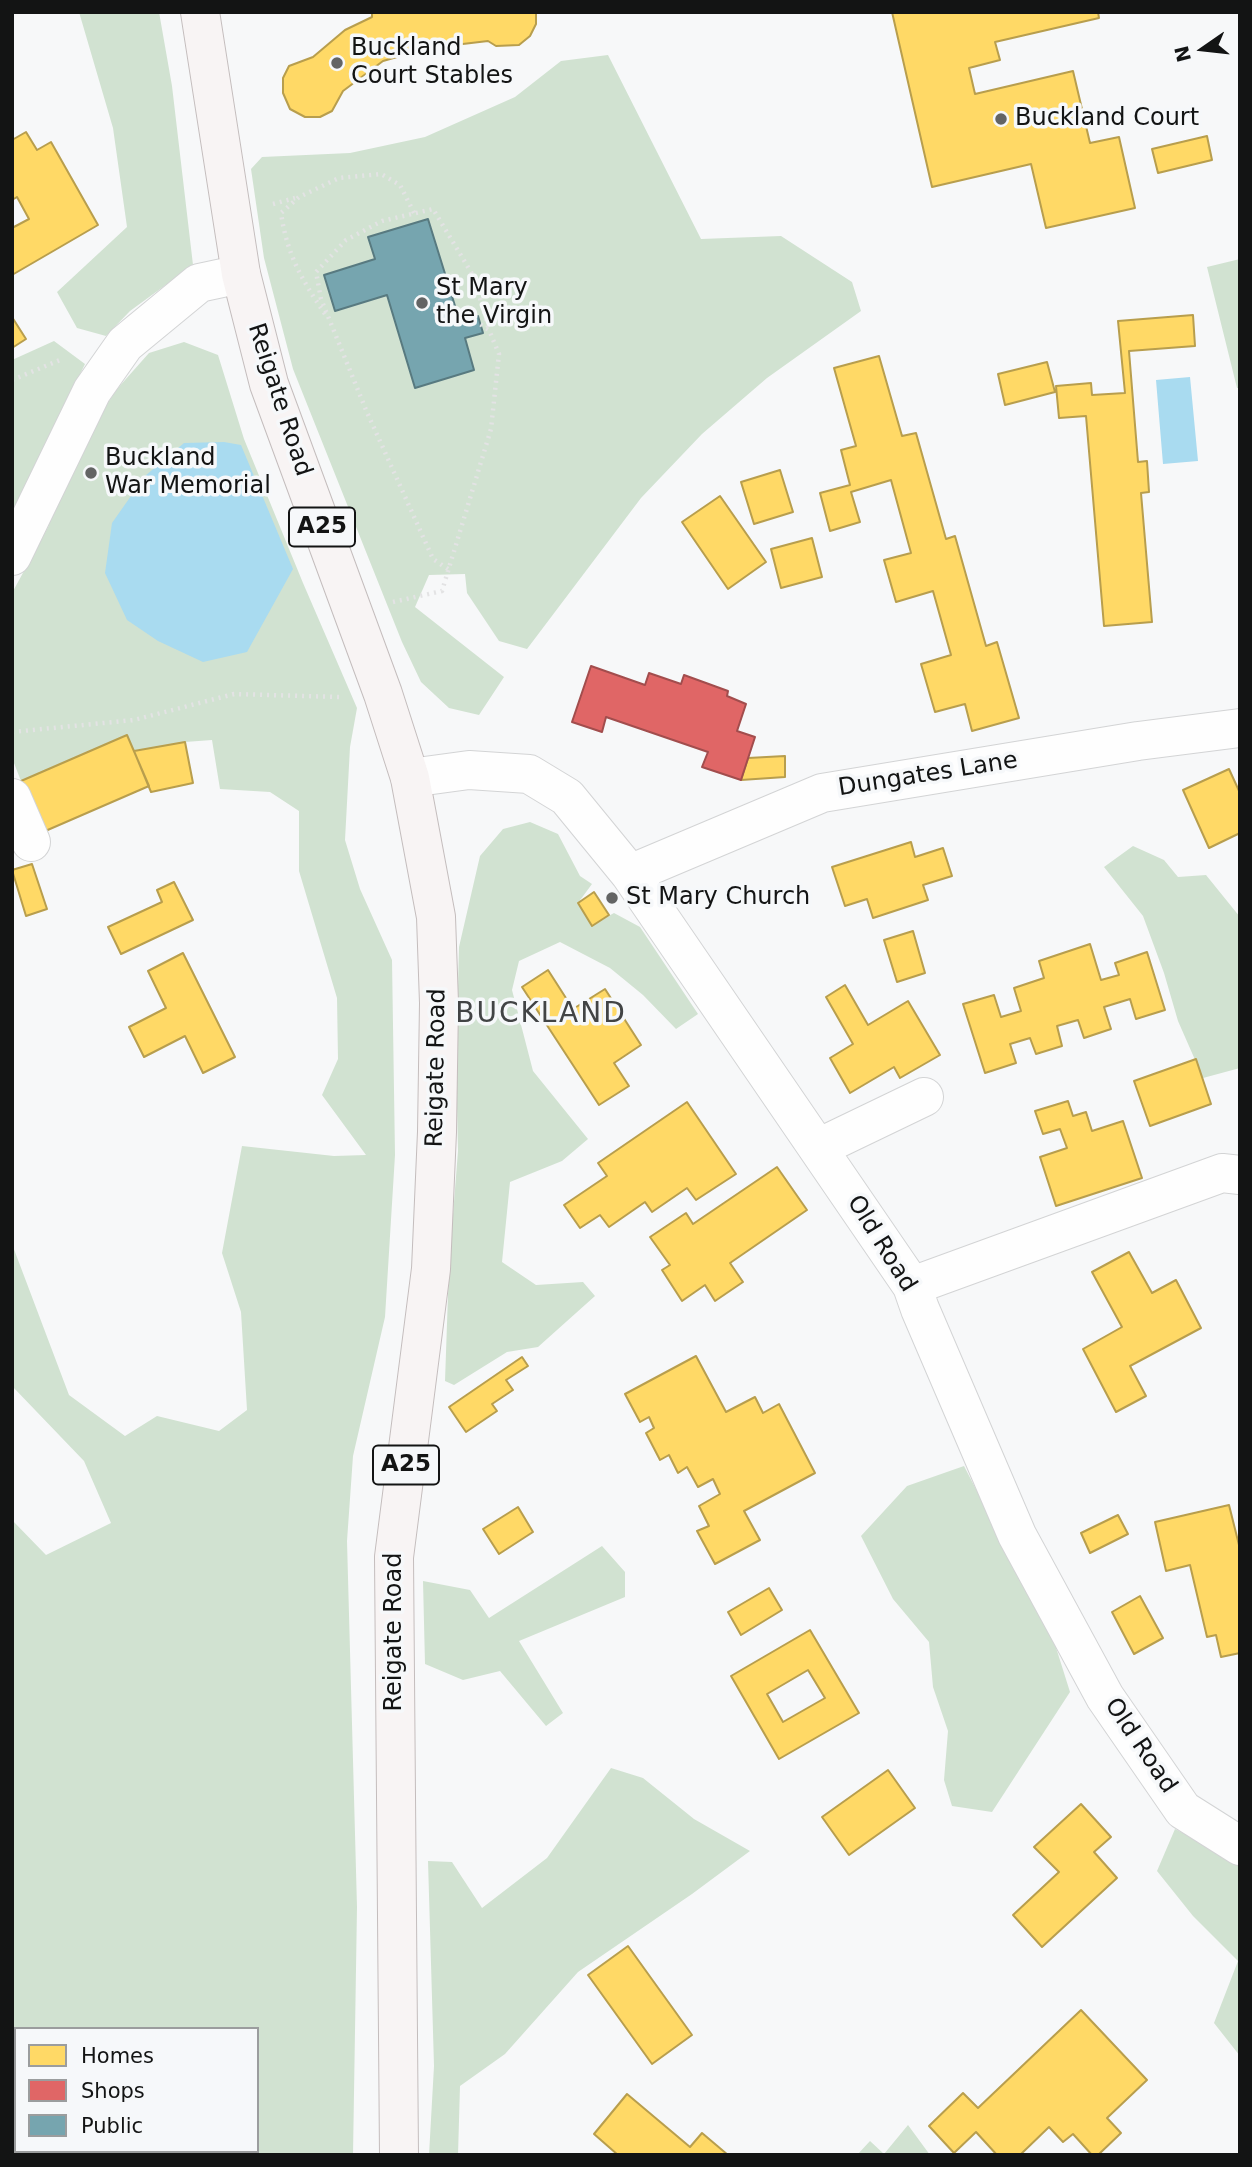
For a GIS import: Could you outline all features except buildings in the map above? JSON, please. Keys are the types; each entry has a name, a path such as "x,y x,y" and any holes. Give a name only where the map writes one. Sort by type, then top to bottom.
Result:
{"main road":[{"name":"Reigate Road","path":"200,12 241,274 269,384 383,694 410,778 436,916 439,1003 432,1269 394,1557 399,2155"}],"street":[{"path":"12,556 92,390 125,344 199,283 241,274"},
{"name":"Dungates Lane","path":"630,874 822,793 1125,743 1240,728"},
{"name":"Old Road","path":"410,778 469,770 528,774 567,797 630,874 912,1286 1017,1535 1105,1697 1183,1810 1240,1846"},
{"path":"12,798 31,842"},
{"path":"818,1148 924,1097"},
{"path":"912,1286 1222,1173 1240,1175"}],"path":[{"path":"331,323 300,278 284,234 281,213 299,197 339,178 381,174 400,185 414,213"},
{"path":"352,611 442,590 491,429 499,354 474,277 433,209 382,221 346,240 316,272 321,299 366,410 433,559 448,569"},
{"path":"480,324 489,330"},
{"path":"12,732 134,720 234,694 340,698 383,694"}],"green space":[{"path":"79,12 159,12 172,86 193,265 130,311 106,336 77,328 57,292 127,227 113,128"},
{"path":"608,55 701,239 781,236 852,282 861,311 767,378 702,434 641,498 527,649 499,641 467,593 465,574 429,575 415,607 504,677 479,715 449,708 421,682 402,642 293,369 264,258 251,169 262,157 350,153 425,137 515,97 561,61"},
{"path":"1240,259 1240,388 1237,388 1207,267"},
{"path":"54,341 85,364 12,513 12,360"},
{"path":"184,342 218,355 244,439 357,708 350,747 345,840 360,889 392,960 395,1155 385,1317 353,1456 347,1541 357,1907 353,2155 12,2155 12,1520 46,1555 111,1523 84,1461 12,1386 12,1244 69,1395 125,1436 157,1416 219,1431 247,1410 241,1312 222,1253 242,1146 334,1156 366,1155 322,1095 338,1059 337,998 299,871 299,811 270,792 220,789 212,740 134,751 127,735 21,781 12,758 12,593 48,527 89,431 117,389 149,353"},
{"path":"530,822 558,834 580,876 592,884 578,903 592,925 614,913 640,927 698,1014 676,1029 643,995 610,968 560,942 519,961 512,990 533,1071 588,1139 562,1161 510,1182 502,1262 536,1285 583,1282 595,1296 538,1347 507,1352 454,1385 445,1381 449,1266 458,1151 456,1063 459,947 480,856 503,829"},
{"path":"1133,846 1164,860 1178,877 1206,875 1240,917 1240,1068 1203,1078 1178,1021 1143,916 1104,867"},
{"path":"964,1466 1053,1638 1070,1692 992,1812 952,1806 944,1780 948,1731 933,1687 929,1642 893,1599 861,1536 907,1486"},
{"path":"602,1546 625,1572 625,1597 519,1641 563,1713 546,1726 500,1671 463,1680 425,1664 423,1581 470,1590 489,1618"},
{"path":"611,1768 643,1778 694,1819 750,1851 578,1972 505,2054 460,2086 458,2155 429,2155 434,2066 428,1861 452,1862 482,1908 547,1858"},
{"path":"1175,1829 1240,1861 1240,2056 1214,2023 1238,1961 1193,1916 1157,1871"},
{"path":"908,2125 930,2155 857,2155 870,2141 884,2154"}],"water":[{"path":"1190,377 1198,461 1163,464 1156,380"},
{"path":"224,442 241,445 293,569 247,652 203,662 158,641 127,620 105,573 112,523 145,476 184,443"}],"place":[{"name":"Buckland Court Stables","path":"337,63"},
{"name":"Buckland Court","path":"1001,119"},
{"name":"St Mary the Virgin","path":"422,303"},
{"name":"Buckland War Memorial","path":"91,473"},
{"name":"St Mary Church","path":"612,898"}],"district":[{"name":"BUCKLAND","path":"541,1015"}]}
